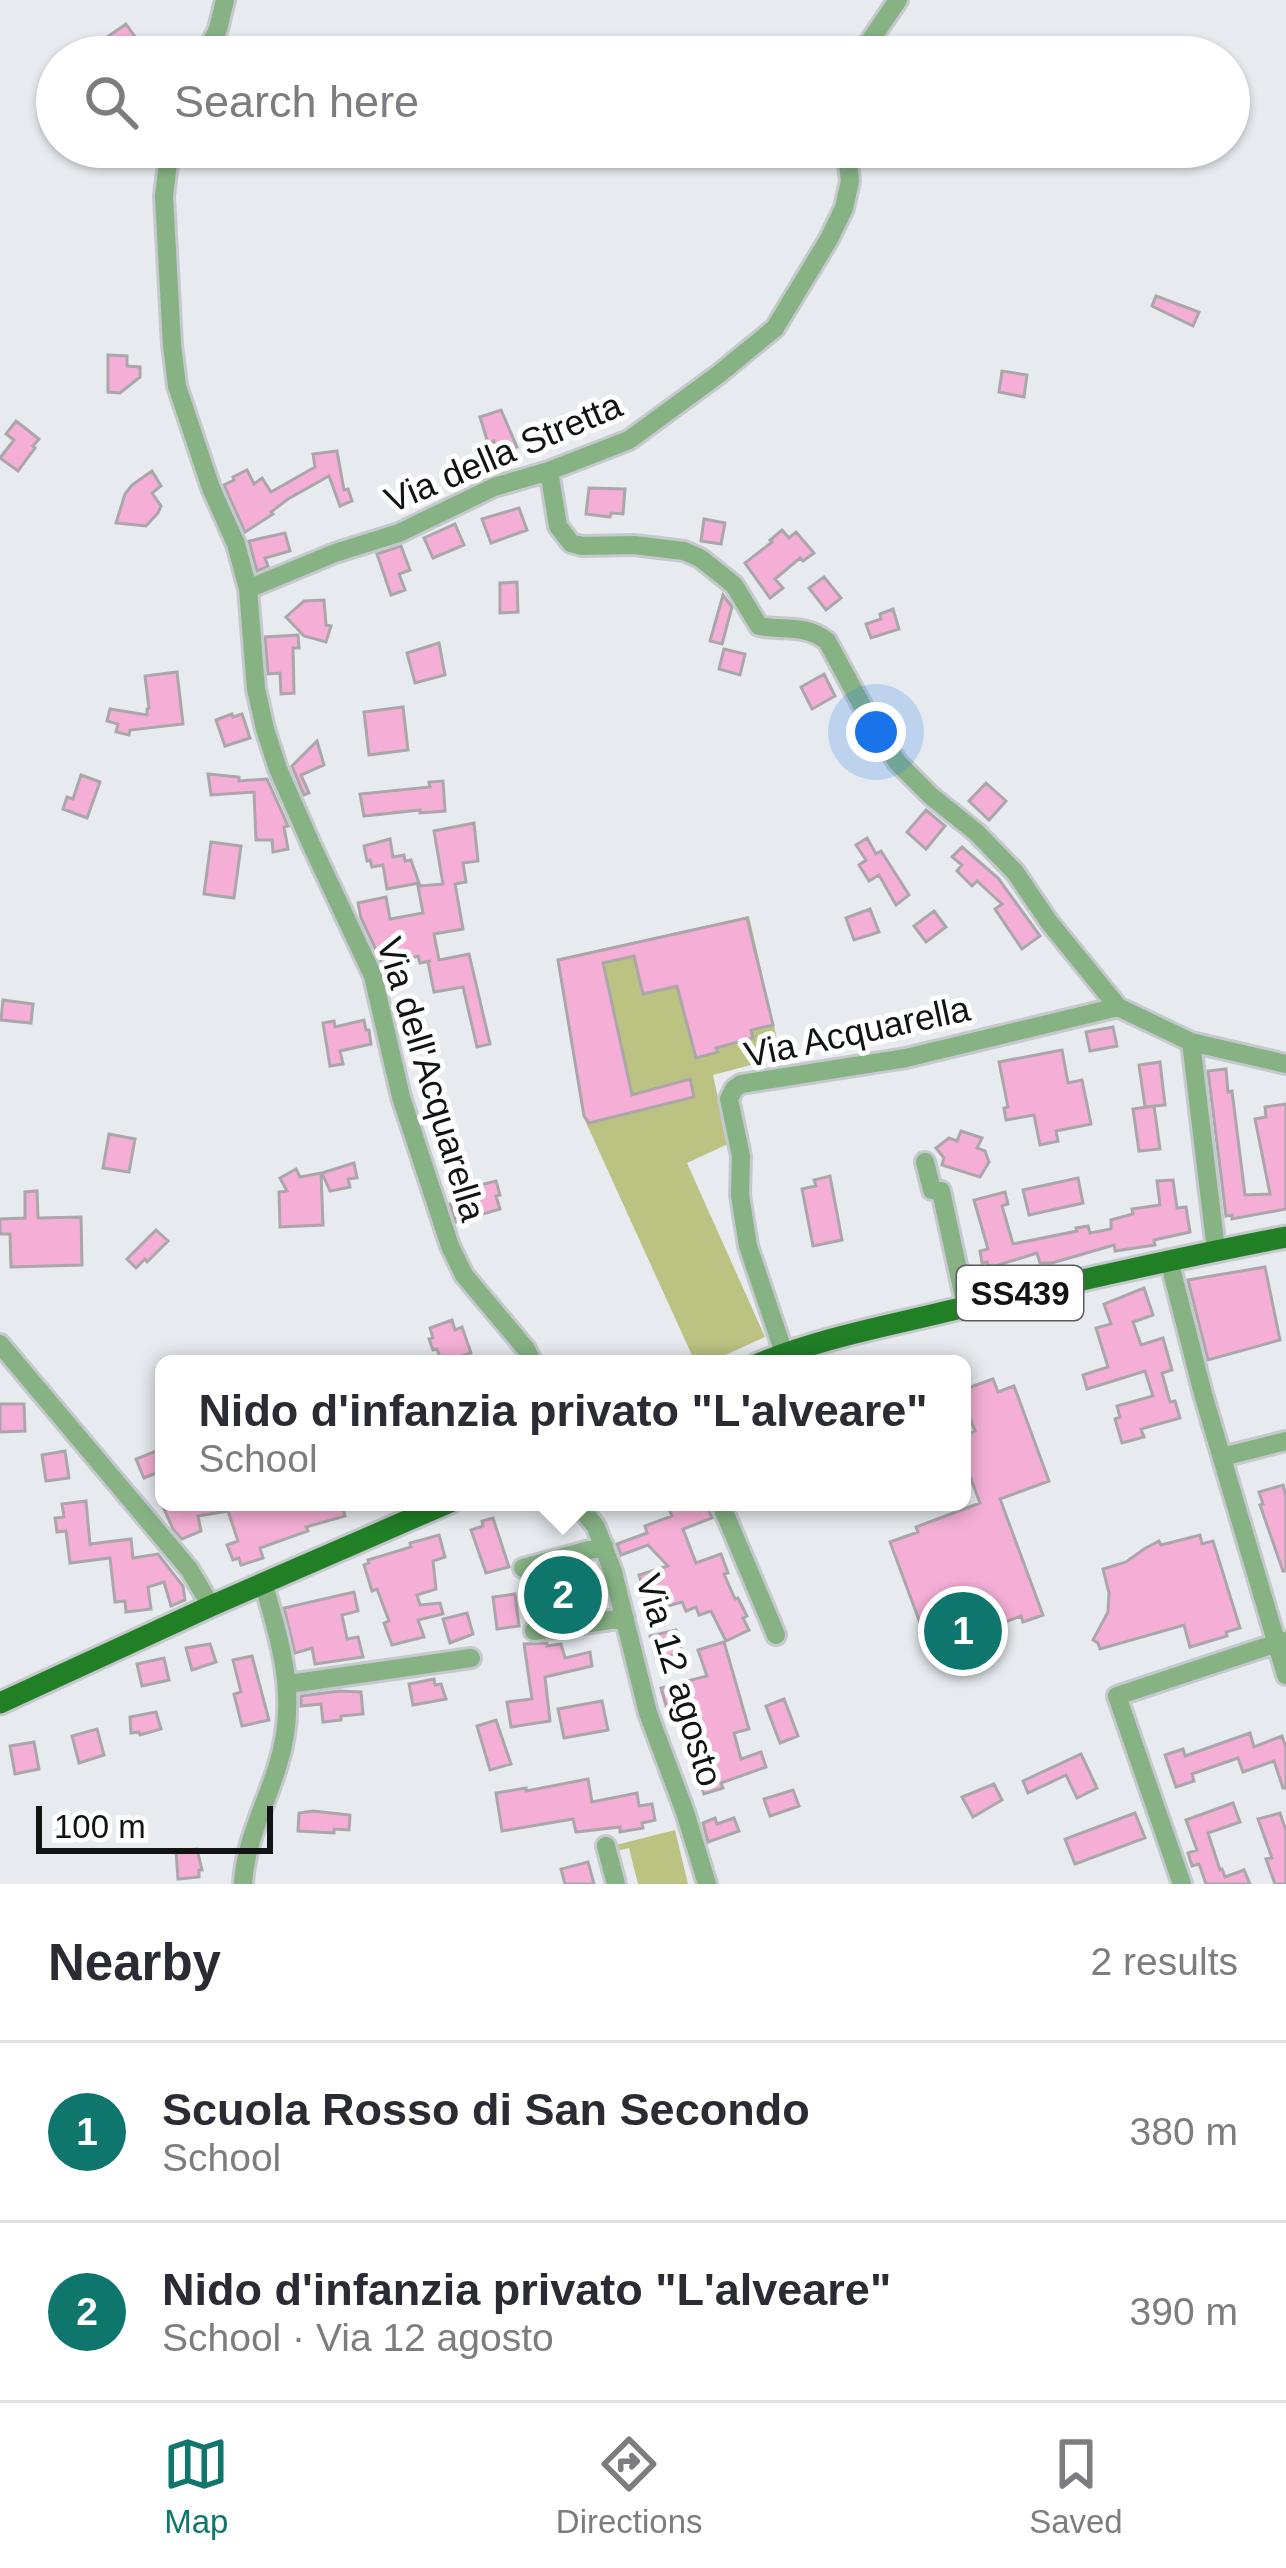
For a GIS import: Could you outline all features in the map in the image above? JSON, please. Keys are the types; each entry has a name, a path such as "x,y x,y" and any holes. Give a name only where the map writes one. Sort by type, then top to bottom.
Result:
{"main road":[{"name":"SS439","path":"779,1355 966,1306 1286,1237"},
{"path":"0,1703 430,1511"}],"street":[{"path":"214,36 225,0"},
{"path":"873,36 898,0"},
{"name":"Via dell'Acquarella","path":"167,168 164,196 177,386 211,488 236,544 248,590 256,688 265,729 278,769 373,976 401,1097 450,1246 464,1275 529,1355"},
{"name":"Via della Stretta","path":"248,590 335,553 399,533 494,487 629,440 775,328 844,208 848,168"},
{"path":"549,471 558,526 571,543 668,549 700,557 734,585 760,626 796,627 827,641 898,763 1015,872 1118,1007 1191,1042 1286,1064"},
{"name":"Via Acquarella","path":"784,1353 748,1246 740,1195 741,1156 729,1099 734,1089 752,1081 906,1058 1118,1007"},
{"path":"1191,1042 1216,1250"},
{"path":"925,1162 932,1190 940,1191 966,1306"},
{"path":"1169,1260 1222,1457 1281,1641 1286,1675"},
{"path":"0,1344 189,1569 212,1606"},
{"path":"1222,1457 1286,1441"},
{"name":"Via 12 agosto","path":"583,1511 604,1546 648,1713 686,1812 707,1884"},
{"path":"724,1511 776,1635"},
{"path":"530,1572 604,1546"},
{"path":"243,1884 245,1859 286,1732 289,1684 264,1585"},
{"path":"534,1631 625,1618"},
{"path":"1182,1884 1118,1696 1281,1641"},
{"path":"289,1684 471,1658"},
{"path":"606,1846 616,1884"}],"green space":[{"path":"749,916 781,1057 713,1075 728,1144 687,1163 765,1337 725,1355 692,1355 583,1116 557,959"},
{"path":"675,1830 688,1884 638,1884 629,1848 613,1852 612,1846"}],"building":[{"path":"126,24 134,36 109,36"},
{"path":"1156,296 1199,312 1193,326 1152,306"},
{"path":"108,355 127,356 127,366 140,367 140,377 120,393 108,392"},
{"path":"1002,371 1027,375 1024,397 999,392"},
{"path":"501,410 517,447 498,453 494,441 488,443 480,417"},
{"path":"16,421 39,439 18,471 0,458 14,440 6,434"},
{"path":"337,451 344,490 348,489 352,501 340,506 329,476 288,499 245,532 224,485 233,477 247,470 254,484 262,478 271,492 315,467 313,454"},
{"path":"152,471 161,486 152,493 161,506 158,513 146,526 116,523 125,494"},
{"path":"589,488 625,489 623,514 586,514"},
{"path":"519,508 527,530 491,543 482,519"},
{"path":"704,519 725,523 721,544 701,541"},
{"path":"455,524 464,545 433,558 424,538"},
{"path":"782,530 789,538 796,532 814,553 803,561 800,558 775,579 783,588 770,598 745,563"},
{"path":"285,533 290,551 265,558 268,566 257,571 249,541"},
{"path":"401,546 410,570 399,574 405,590 391,595 377,554"},
{"path":"824,577 841,598 826,610 809,588"},
{"path":"517,582 518,612 500,613 500,583"},
{"path":"723,595 732,607 722,644 710,641"},
{"path":"324,600 326,625 331,626 326,642 304,636 286,617 304,601"},
{"path":"893,609 899,629 871,638 866,624"},
{"path":"298,635 299,648 293,648 294,693 281,694 280,673 268,674 265,637"},
{"path":"439,643 445,675 415,683 407,653"},
{"path":"724,649 745,654 740,675 719,669"},
{"path":"177,672 183,724 130,730 129,735 116,732 118,724 107,721 110,709 147,715 145,676"},
{"path":"824,674 835,696 812,709 801,687"},
{"path":"403,707 408,750 369,755 364,712"},
{"path":"242,714 250,738 225,746 216,720"},
{"path":"317,741 324,765 301,775 309,793 304,795 292,766"},
{"path":"208,774 239,777 239,781 267,779 288,826 284,827 288,849 273,852 272,840 256,840 254,792 211,795"},
{"path":"81,775 100,782 87,818 63,809 67,797 73,799"},
{"path":"443,781 445,811 364,816 360,794 430,787 429,782"},
{"path":"986,783 1006,801 989,820 969,801"},
{"path":"926,810 945,826 926,849 907,832"},
{"path":"474,823 478,861 463,863 466,882 455,884 463,929 434,934 439,960 469,954 490,1044 477,1047 463,987 434,992 431,961 420,963 418,956 383,965 358,903 386,897 390,919 423,913 418,886 443,884 434,831"},
{"path":"867,838 909,895 896,905 879,875 869,881 859,865 866,860 856,845"},
{"path":"390,839 393,857 404,855 405,861 411,860 419,883 387,889 383,865 372,867 367,861 364,846"},
{"path":"211,842 241,846 234,898 204,894"},
{"path":"962,847 998,878 1040,936 1022,949 995,909 1002,904 977,881 972,886 957,871 962,865 952,857"},
{"path":"870,909 879,932 854,940 846,918"},
{"path":"934,911 946,927 926,942 914,926"},
{"path":"747,918 773,1025 751,1030 753,1038 716,1048 718,1052 696,1058 677,986 643,994 634,956 603,963 632,1095 690,1079 694,1097 589,1123 584,1116 558,960"},
{"path":"3,1000 33,1004 31,1023 1,1020"},
{"path":"364,1020 371,1044 340,1051 343,1064 330,1066 323,1023 334,1021 335,1027"},
{"path":"1113,1027 1117,1046 1090,1051 1086,1032"},
{"path":"1062,1050 1068,1083 1082,1080 1091,1124 1056,1131 1058,1141 1040,1145 1034,1115 1006,1120 999,1062"},
{"path":"1160,1062 1165,1105 1145,1107 1139,1065"},
{"path":"1226,1069 1245,1195 1270,1194 1255,1119 1266,1117 1265,1107 1286,1104 1286,1209 1232,1219 1226,1216 1208,1071"},
{"path":"1154,1106 1160,1149 1139,1151 1133,1109"},
{"path":"961,1131 982,1138 977,1148 985,1151 989,1162 980,1177 942,1165 944,1158 936,1148 949,1138 957,1141"},
{"path":"109,1134 135,1139 129,1172 103,1168"},
{"path":"354,1163 357,1178 348,1179 350,1187 330,1191 322,1173"},
{"path":"296,1169 300,1177 321,1173 323,1225 280,1227 279,1192 287,1191 280,1178"},
{"path":"830,1176 842,1240 813,1246 802,1189"},
{"path":"1078,1178 1083,1203 1029,1215 1023,1190"},
{"path":"1173,1180 1177,1208 1186,1207 1190,1232 1154,1240 1155,1245 1115,1251 1114,1245 1052,1263 1040,1263 1037,1253 989,1268 987,1262 982,1263 980,1251 988,1249 974,1200 1005,1192 1008,1204 1002,1206 1013,1244 1088,1226 1090,1233 1111,1229 1111,1220 1133,1214 1132,1209 1160,1205 1157,1181"},
{"path":"496,1181 500,1209 456,1222 450,1204 479,1196 476,1186"},
{"path":"37,1191 38,1218 81,1217 82,1265 11,1267 10,1234 0,1234 0,1219 25,1218 25,1192"},
{"path":"156,1230 168,1241 136,1268 127,1259"},
{"path":"1265,1267 1280,1340 1208,1360 1188,1280"},
{"path":"1144,1288 1153,1315 1133,1322 1141,1345 1163,1338 1172,1370 1162,1373 1180,1418 1141,1429 1144,1437 1122,1443 1115,1419 1120,1417 1117,1406 1153,1396 1145,1371 1087,1389 1083,1375 1108,1367 1096,1328 1111,1324 1104,1304"},
{"path":"452,1320 455,1330 462,1327 471,1353 439,1355 429,1339 433,1338 430,1328"},
{"path":"993,1379 998,1392 1014,1386 1049,1481 1000,1499 1043,1615 1023,1622 1021,1616 932,1655 890,1542 918,1532 916,1527 971,1511 980,1503 971,1479 971,1433 975,1431 971,1387"},
{"path":"0,1404 24,1404 25,1431 0,1432"},
{"path":"65,1451 69,1478 46,1481 42,1455"},
{"path":"155,1452 155,1474 144,1478 136,1459"},
{"path":"1283,1485 1286,1496 1286,1571 1259,1492"},
{"path":"86,1501 90,1544 131,1539 133,1558 158,1554 183,1586 185,1600 171,1606 164,1582 148,1587 151,1609 126,1612 125,1601 115,1602 110,1558 70,1563 66,1531 57,1532 55,1518 64,1517 62,1504"},
{"path":"165,1511 228,1511 198,1516 201,1531 182,1539"},
{"path":"228,1511 344,1511 345,1516 260,1548 263,1558 241,1565 239,1558 233,1560 227,1545 238,1541"},
{"path":"670,1511 709,1511 712,1518 683,1529 696,1563 721,1554 728,1573 724,1574 747,1616 743,1618 749,1630 726,1641 711,1611 699,1615 696,1607 686,1611 682,1602 650,1611 639,1575 668,1566 648,1545 621,1555 617,1544 647,1533 645,1526 672,1516"},
{"path":"493,1518 509,1567 486,1573 471,1530"},
{"path":"439,1535 445,1557 433,1561 436,1589 417,1595 420,1605 440,1603 443,1614 418,1620 424,1637 392,1645 384,1623 389,1621 364,1565"},
{"path":"1200,1535 1202,1544 1213,1541 1240,1628 1190,1647 1184,1625 1100,1649 1093,1640 1108,1612 1103,1569 1126,1562 1159,1541 1161,1545"},
{"path":"565,1580 571,1611 547,1615 541,1584"},
{"path":"354,1592 358,1611 342,1615 347,1639 358,1637 363,1657 315,1664 312,1648 295,1653 284,1608"},
{"path":"515,1594 519,1626 497,1629 493,1597"},
{"path":"467,1613 473,1634 450,1643 443,1619"},
{"path":"676,1630 682,1653 656,1659 650,1636"},
{"path":"724,1642 749,1729 734,1733 741,1759 761,1752 766,1767 704,1794 661,1688 707,1676 698,1650"},
{"path":"210,1644 216,1662 192,1670 186,1648"},
{"path":"524,1644 561,1644 565,1658 590,1652 592,1666 545,1677 550,1721 511,1727 507,1702 532,1699"},
{"path":"252,1656 269,1720 242,1726 234,1694 241,1692 233,1660"},
{"path":"164,1658 169,1680 142,1686 137,1664"},
{"path":"434,1679 446,1699 413,1705 409,1684"},
{"path":"361,1692 363,1714 323,1722 321,1704 301,1706 301,1696"},
{"path":"784,1699 798,1736 780,1743 766,1706"},
{"path":"602,1701 608,1730 564,1738 558,1709"},
{"path":"156,1712 161,1729 131,1733 130,1717"},
{"path":"496,1720 511,1764 490,1770 477,1726"},
{"path":"97,1729 104,1755 79,1763 72,1736"},
{"path":"1250,1733 1254,1747 1282,1736 1286,1788 1274,1761 1243,1772 1238,1758 1192,1774 1194,1781 1176,1787 1165,1755 1183,1749 1185,1756"},
{"path":"34,1742 39,1769 15,1774 10,1746"},
{"path":"1081,1754 1097,1788 1077,1798 1066,1775 1028,1793 1023,1781"},
{"path":"588,1779 592,1802 637,1793 639,1806 652,1804 655,1820 642,1823 643,1828 620,1832 620,1827 576,1832 573,1819 502,1831 496,1793"},
{"path":"994,1784 1002,1800 973,1817 962,1797"},
{"path":"793,1790 799,1806 770,1816 764,1799"},
{"path":"1233,1803 1240,1822 1208,1833 1225,1877 1244,1870 1250,1884 1206,1884 1199,1864 1192,1866 1188,1853 1197,1850 1186,1820"},
{"path":"299,1813 350,1815 349,1830 298,1831"},
{"path":"1135,1813 1145,1838 1075,1864 1065,1839"},
{"path":"1280,1813 1286,1831 1286,1884 1275,1884 1266,1859 1272,1858 1258,1819"},
{"path":"715,1818 717,1824 734,1818 739,1831 708,1842 703,1823"},
{"path":"197,1849 199,1877 178,1879 176,1851"},
{"path":"588,1862 594,1884 565,1884 561,1869"}],"place":[{"name":"Nido d'infanzia privato \"L'alveare\"","path":"563,1595"},
{"name":"Scuola Rosso di San Secondo","path":"963,1631"}]}
